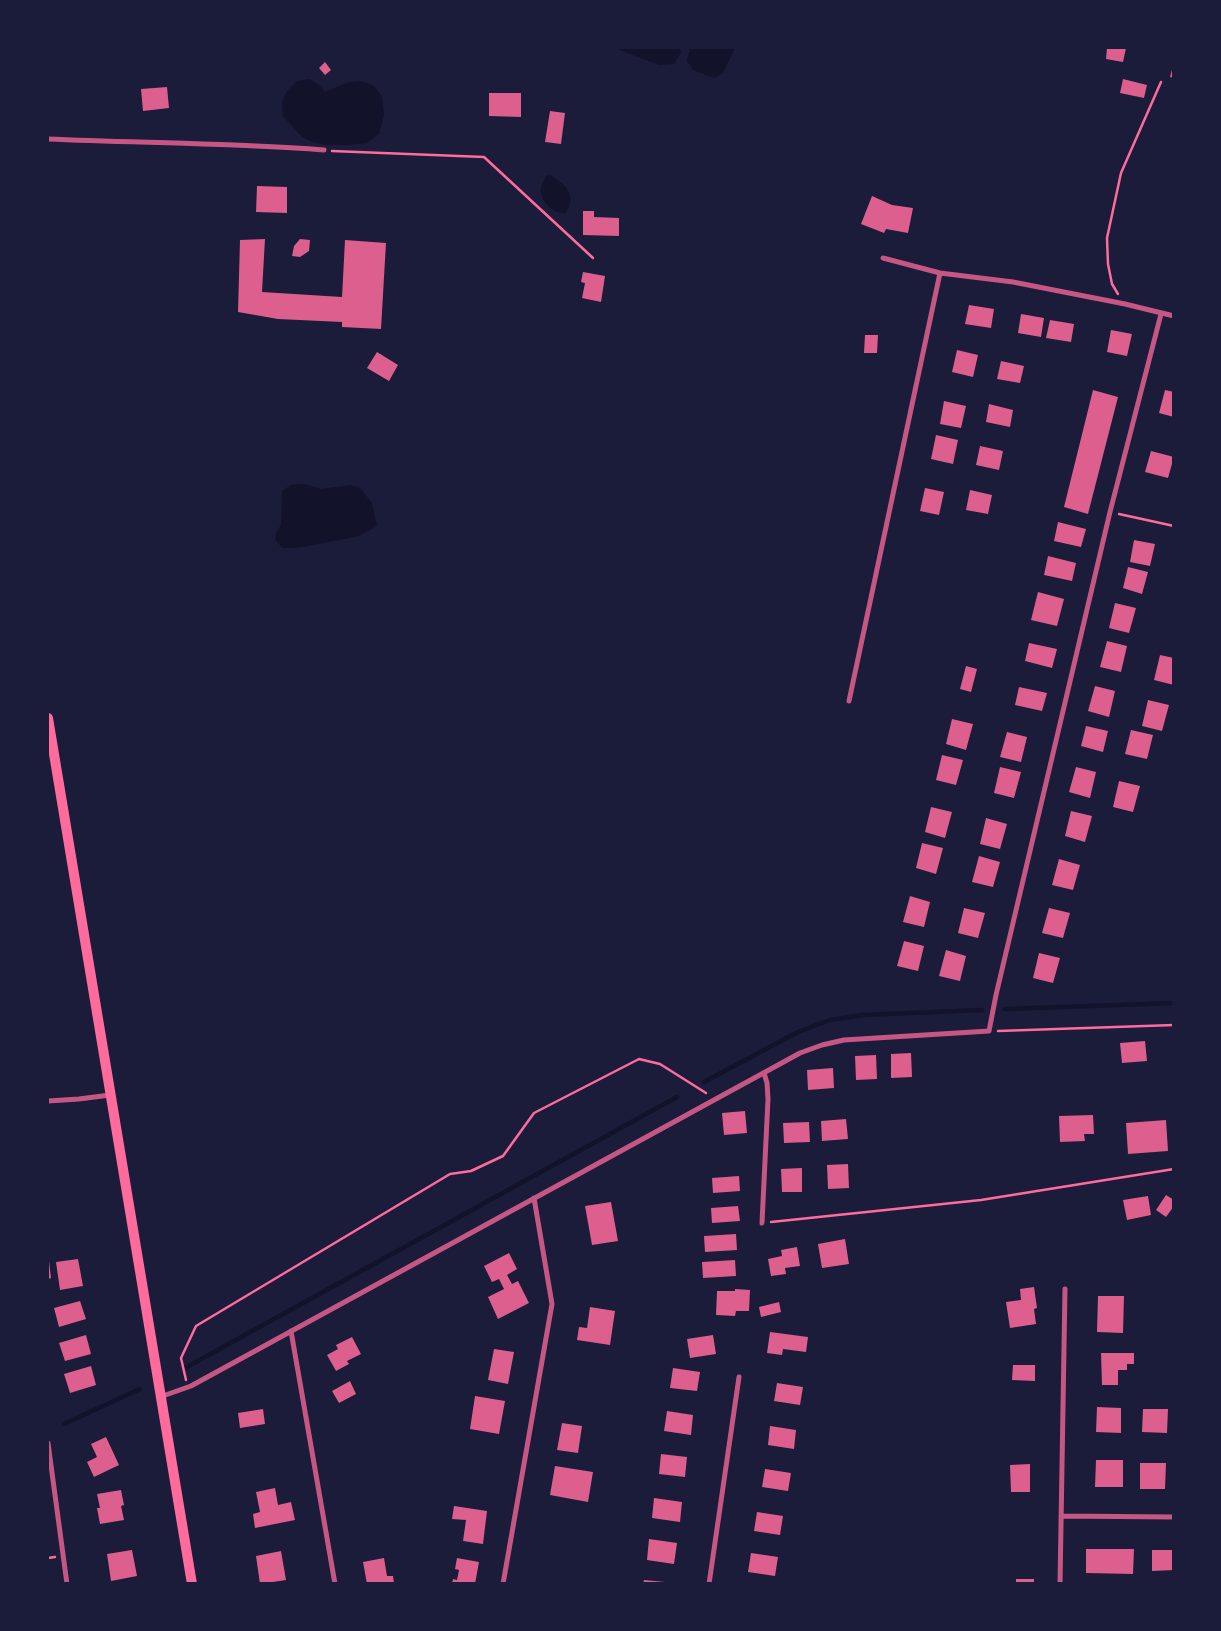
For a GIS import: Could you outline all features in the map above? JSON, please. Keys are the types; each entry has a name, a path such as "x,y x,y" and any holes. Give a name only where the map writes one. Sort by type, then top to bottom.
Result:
{"main road":[{"path":"48,718 192,1584"}],"street":[{"path":"48,139 250,145 324,150"},
{"path":"883,258 940,273 1014,282 1125,304 1174,316"},
{"path":"849,701 940,273"},
{"path":"160,1397 188,1387 800,1053 822,1044 844,1040 989,1031 1110,512 1161,314"},
{"path":"762,1223 768,1099 764,1073"},
{"path":"48,1101 110,1095"},
{"path":"503,1584 552,1304 534,1198"},
{"path":"1060,1584 1065,1289"},
{"path":"291,1331 335,1584"},
{"path":"709,1584 739,1377"},
{"path":"48,1443 67,1584"},
{"path":"1061,1516 1174,1517"}],"path":[{"path":"1125,304 1112,284 1108,264 1107,238 1121,173 1161,82"},
{"path":"324,150 484,157 593,258"},
{"path":"1110,512 1174,526"},
{"path":"989,1031 1174,1025"},
{"path":"188,1387 181,1358 196,1326 450,1174 471,1171 503,1156 534,1113 639,1059 660,1064 716,1100"},
{"path":"762,1223 981,1200 1174,1169"}],"shaded area":[{"path":"617,48 680,48 681,52 674,64 659,65"},
{"path":"690,48 735,48 723,73 714,78 693,70 687,61"},
{"path":"310,79 325,92 349,82 361,81 374,86 382,96 384,115 379,134 367,143 348,145 327,145 312,142 301,136 283,116 282,102 287,91 297,81"},
{"path":"550,175 565,186 570,195 569,207 566,213 556,212 548,206 542,197 541,186 546,176"},
{"path":"304,484 321,489 351,485 360,488 372,503 377,526 359,536 298,548 282,548 275,539 281,525 282,491 291,485"}],"building":[{"path":"1107,48 1126,48 1123,62 1106,59"},
{"path":"325,62 331,70 325,75 319,68"},
{"path":"1174,66 1174,78 1170,77"},
{"path":"1123,79 1147,85 1144,98 1120,93"},
{"path":"167,87 169,108 143,111 141,89"},
{"path":"489,93 521,93 521,117 489,116"},
{"path":"550,111 565,113 561,144 545,142"},
{"path":"257,186 287,187 287,213 256,212"},
{"path":"872,196 892,205 913,208 908,233 886,229 884,233 861,224"},
{"path":"583,211 594,211 594,217 619,218 619,236 583,235"},
{"path":"265,239 262,292 342,297 345,240 386,243 381,329 342,327 342,322 278,319 238,312 240,240"},
{"path":"300,239 310,240 309,251 300,257 292,256 294,246"},
{"path":"583,272 605,276 601,302 582,298 585,283 581,282"},
{"path":"969,305 994,309 991,328 965,324"},
{"path":"1021,314 1044,318 1041,337 1018,333"},
{"path":"1050,320 1074,324 1071,342 1046,338"},
{"path":"1111,330 1132,334 1127,356 1107,352"},
{"path":"865,335 878,335 877,353 864,353"},
{"path":"957,350 978,355 973,377 952,372"},
{"path":"377,352 398,365 389,381 367,368"},
{"path":"1001,361 1024,366 1020,383 997,379"},
{"path":"1093,390 1118,397 1088,514 1064,507"},
{"path":"1165,390 1174,392 1174,417 1159,413"},
{"path":"944,401 966,406 961,428 940,424"},
{"path":"989,404 1013,410 1010,427 986,422"},
{"path":"936,435 958,440 953,464 931,459"},
{"path":"980,446 1003,451 999,470 976,465"},
{"path":"1151,451 1174,457 1168,478 1145,472"},
{"path":"925,488 944,492 939,515 920,511"},
{"path":"970,490 992,495 988,514 966,510"},
{"path":"1058,522 1086,529 1081,547 1054,541"},
{"path":"1134,540 1155,544 1150,566 1130,562"},
{"path":"1048,556 1076,563 1072,581 1044,575"},
{"path":"1128,567 1148,572 1142,594 1123,588"},
{"path":"1038,592 1064,599 1057,626 1031,620"},
{"path":"1115,603 1136,608 1129,633 1109,628"},
{"path":"1107,641 1127,646 1121,672 1100,667"},
{"path":"1029,643 1057,649 1052,668 1025,661"},
{"path":"1160,655 1174,658 1174,685 1154,680"},
{"path":"966,666 977,669 971,692 960,689"},
{"path":"1095,686 1115,691 1109,717 1088,711"},
{"path":"1019,687 1047,693 1042,711 1015,705"},
{"path":"1148,700 1169,705 1162,731 1142,726"},
{"path":"952,719 973,724 966,750 946,744"},
{"path":"1086,726 1108,731 1103,752 1081,746"},
{"path":"1131,730 1153,735 1147,759 1125,754"},
{"path":"1007,732 1027,737 1021,762 1000,757"},
{"path":"942,755 963,760 956,785 936,780"},
{"path":"1000,767 1021,772 1014,798 994,793"},
{"path":"1076,767 1096,772 1090,798 1069,792"},
{"path":"1119,781 1140,786 1133,812 1113,807"},
{"path":"931,807 952,812 945,838 925,832"},
{"path":"1071,811 1092,816 1085,842 1065,836"},
{"path":"986,818 1007,824 1000,849 980,844"},
{"path":"922,843 943,848 936,874 916,868"},
{"path":"979,856 1000,862 993,887 972,882"},
{"path":"1059,859 1080,865 1073,890 1052,885"},
{"path":"910,896 930,902 924,927 903,922"},
{"path":"964,908 985,913 978,938 958,933"},
{"path":"1049,908 1070,913 1063,938 1042,933"},
{"path":"904,941 924,946 918,971 897,966"},
{"path":"946,950 966,956 960,981 939,976"},
{"path":"1039,953 1060,958 1053,983 1033,978"},
{"path":"1145,1041 1147,1061 1122,1063 1120,1043"},
{"path":"911,1053 912,1077 891,1078 891,1054"},
{"path":"876,1055 877,1079 856,1080 855,1056"},
{"path":"833,1068 834,1088 808,1090 807,1070"},
{"path":"745,1111 747,1133 724,1135 722,1113"},
{"path":"1093,1115 1094,1134 1084,1134 1085,1141 1060,1142 1059,1116"},
{"path":"846,1119 848,1139 822,1141 821,1121"},
{"path":"1166,1120 1168,1151 1128,1154 1126,1123"},
{"path":"809,1122 810,1142 784,1143 783,1123"},
{"path":"848,1164 849,1188 828,1189 827,1165"},
{"path":"802,1168 802,1192 782,1192 781,1169"},
{"path":"739,1176 740,1191 713,1193 712,1178"},
{"path":"1166,1195 1174,1200 1174,1206 1166,1217 1156,1210"},
{"path":"1148,1196 1151,1215 1127,1220 1123,1200"},
{"path":"611,1202 618,1241 592,1245 585,1206"},
{"path":"738,1206 740,1221 712,1223 711,1208"},
{"path":"736,1234 737,1250 705,1252 704,1236"},
{"path":"845,1239 849,1264 822,1268 818,1244"},
{"path":"797,1247 800,1266 785,1268 786,1274 771,1276 768,1259 782,1256 781,1250"},
{"path":"509,1253 517,1269 507,1275 512,1284 518,1281 529,1303 498,1319 488,1297 504,1289 499,1279 492,1282 484,1266"},
{"path":"78,1259 83,1286 60,1290 56,1262"},
{"path":"735,1260 736,1276 703,1278 702,1262"},
{"path":"48,1262 51,1278 48,1279"},
{"path":"1034,1287 1037,1308 1034,1309 1036,1324 1010,1328 1006,1302 1021,1300 1020,1289"},
{"path":"735,1289 750,1290 749,1311 736,1311 735,1316 716,1315 717,1291 735,1291"},
{"path":"1098,1296 1124,1296 1123,1333 1097,1332"},
{"path":"80,1301 86,1319 59,1327 54,1308"},
{"path":"779,1302 781,1312 761,1317 759,1307"},
{"path":"590,1307 615,1311 610,1345 577,1340 579,1327 587,1328"},
{"path":"770,1332 808,1337 806,1352 783,1349 782,1355 767,1353"},
{"path":"86,1335 91,1354 65,1361 59,1343"},
{"path":"713,1335 716,1354 690,1358 687,1339"},
{"path":"352,1337 361,1354 347,1361 349,1364 336,1371 327,1355 338,1349 336,1345"},
{"path":"494,1349 514,1352 508,1384 488,1380"},
{"path":"1101,1353 1134,1353 1134,1364 1127,1364 1127,1370 1118,1370 1118,1385 1102,1385"},
{"path":"1013,1365 1035,1365 1035,1381 1012,1380"},
{"path":"91,1366 96,1385 70,1393 64,1374"},
{"path":"673,1368 700,1372 697,1391 670,1388"},
{"path":"350,1381 356,1394 339,1403 332,1391"},
{"path":"777,1383 803,1387 800,1405 774,1401"},
{"path":"475,1396 505,1401 499,1434 470,1429"},
{"path":"1097,1407 1121,1408 1121,1433 1096,1432"},
{"path":"263,1409 265,1424 240,1428 238,1413"},
{"path":"1143,1409 1168,1409 1167,1433 1142,1432"},
{"path":"667,1411 693,1415 691,1435 664,1431"},
{"path":"562,1423 582,1426 578,1453 557,1450"},
{"path":"770,1426 796,1430 794,1449 768,1445"},
{"path":"106,1437 119,1465 94,1477 87,1462 97,1457 91,1444"},
{"path":"661,1454 687,1457 685,1477 659,1474"},
{"path":"1096,1460 1123,1460 1123,1487 1095,1487"},
{"path":"1140,1463 1166,1463 1165,1489 1140,1489"},
{"path":"1030,1464 1030,1492 1011,1492 1010,1465"},
{"path":"555,1466 593,1472 588,1502 550,1495"},
{"path":"765,1469 791,1473 788,1491 762,1487"},
{"path":"275,1488 278,1505 291,1502 295,1520 255,1528 253,1514 260,1512 256,1492"},
{"path":"121,1490 124,1505 121,1506 124,1520 100,1524 97,1508 100,1508 97,1494"},
{"path":"654,1498 682,1502 680,1522 652,1518"},
{"path":"454,1506 487,1511 483,1544 463,1541 466,1520 452,1519"},
{"path":"757,1512 783,1516 780,1535 754,1531"},
{"path":"649,1539 677,1543 674,1564 647,1560"},
{"path":"1086,1549 1134,1549 1133,1574 1086,1573"},
{"path":"132,1550 137,1576 111,1581 107,1554"},
{"path":"1152,1550 1174,1550 1174,1570 1152,1571"},
{"path":"281,1551 286,1580 260,1584 256,1556"},
{"path":"751,1553 778,1557 775,1576 748,1572"},
{"path":"384,1558 387,1576 393,1576 394,1584 367,1584 363,1562"},
{"path":"457,1558 479,1562 475,1584 452,1584 453,1579 457,1580 459,1570 455,1569"},
{"path":"1016,1579 1034,1579 1034,1584 1016,1584"},
{"path":"644,1580 665,1582 665,1584 643,1584"}],"waterway":[{"path":"1005,1009 1174,1003"},
{"path":"704,1082 798,1032 830,1020 863,1015 982,1010"},
{"path":"185,1368 677,1097"},
{"path":"64,1424 140,1389"}]}
